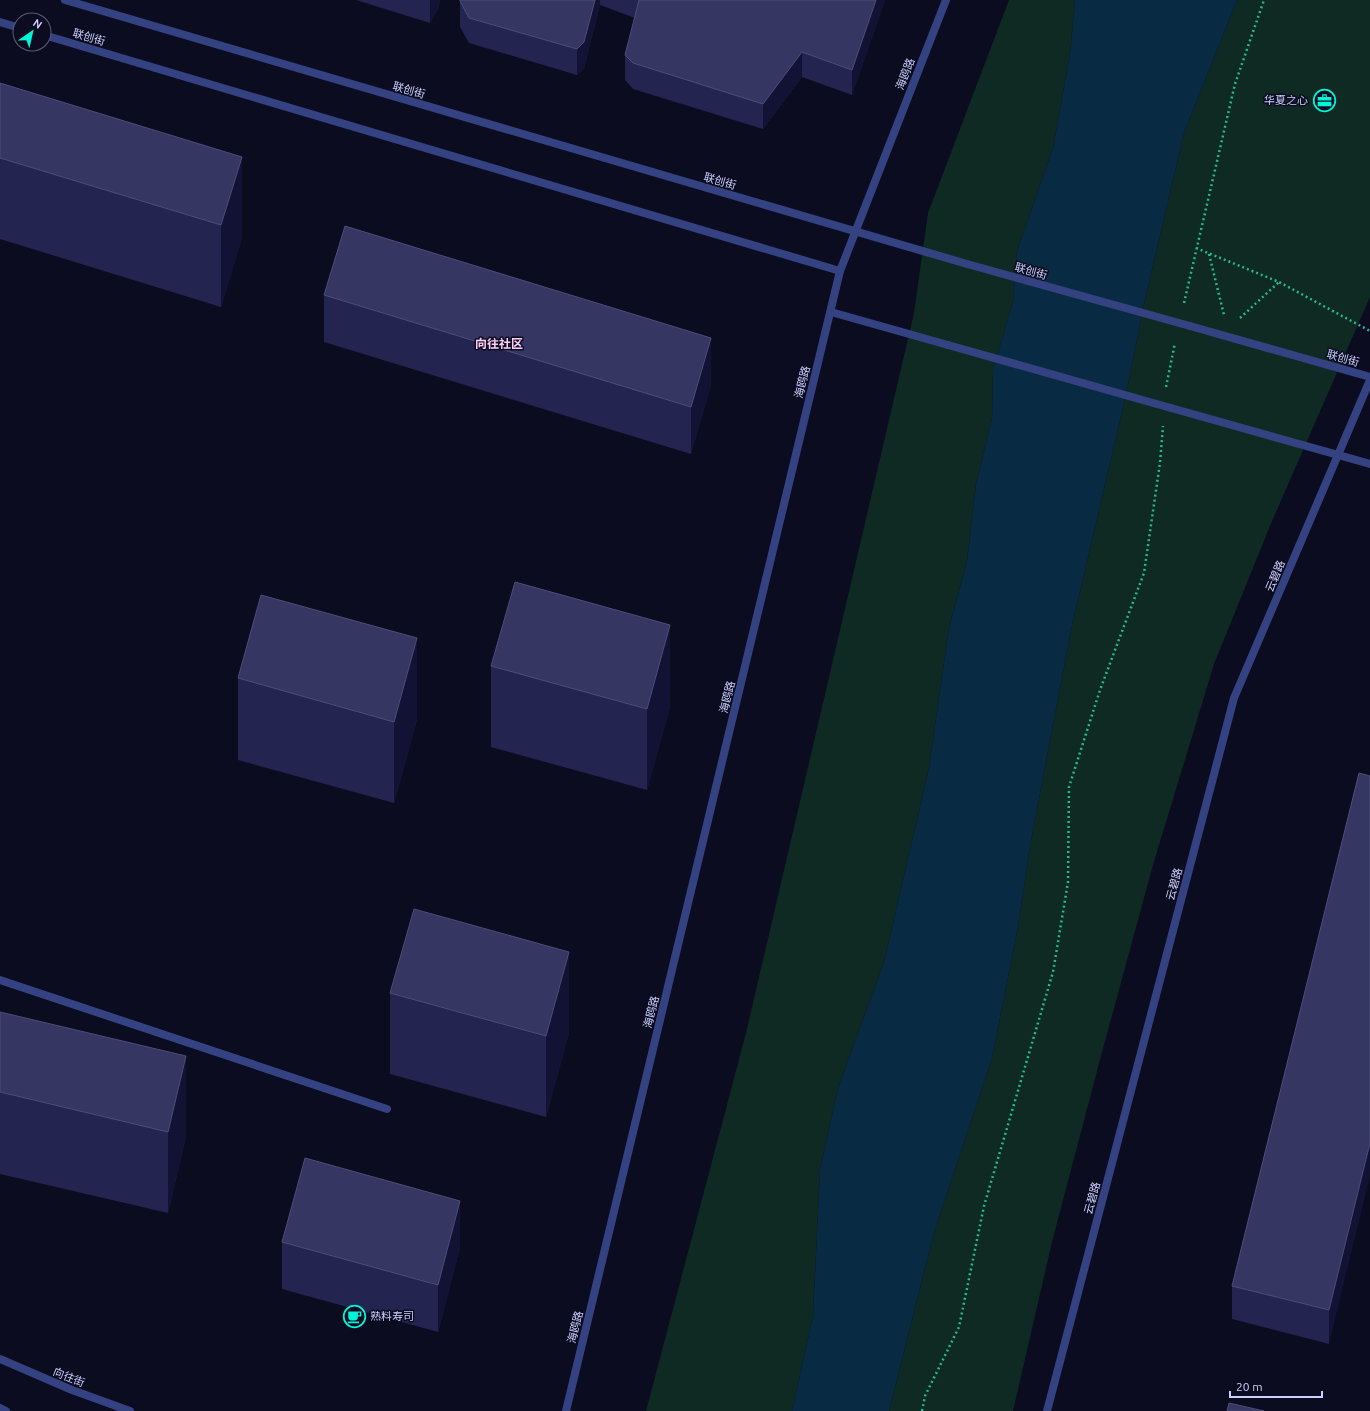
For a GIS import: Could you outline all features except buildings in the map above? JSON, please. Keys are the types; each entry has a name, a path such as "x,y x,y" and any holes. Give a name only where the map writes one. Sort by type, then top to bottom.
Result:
{"street":[{"name":"联创街","path":"65,0 855,233 1370,377"},
{"name":"海鸥路","path":"566,1411 840,271 946,0"},
{"path":"0,22 12,26"},
{"name":"联创街","path":"52,37 840,271"},
{"path":"831,312 1370,464"},
{"name":"云碧路","path":"1047,1411 1234,698 1370,380"},
{"path":"0,980 387,1109"},
{"name":"向往街","path":"0,1359 72,1390 130,1411"},
{"path":"0,1408 6,1411"}],"path":[{"path":"1183,308 1235,84 1264,0"},
{"path":"1196,248 1279,282 1370,331"},
{"path":"1209,254 1224,315 1227,321"},
{"path":"1236,322 1279,282"},
{"path":"1165,390 1177,338"},
{"path":"922,1411 925,1396 959,1327 984,1206 1053,972 1068,882 1069,787 1100,690 1144,573 1160,463 1163,419"}],"green space":[{"path":"1009,0 1075,0 1070,54 1053,148 1017,251 1013,301 993,370 992,418 976,484 967,561 949,628 929,768 884,962 838,1088 820,1170 813,1316 792,1411 646,1411 746,1033 914,313 928,213"},
{"path":"1237,0 1370,0 1370,297 1272,521 1214,664 1153,865 1101,1056 1052,1242 1013,1411 889,1411 935,1229 992,1058 1018,927 1030,846 1071,630 1125,399 1144,304 1184,133"}],"water":[{"path":"1075,0 1237,0 1184,133 1144,304 1125,399 1071,630 1030,846 1018,927 992,1058 935,1229 889,1411 792,1411 813,1316 820,1170 838,1088 884,962 929,768 949,628 967,561 976,484 992,418 993,370 1013,301 1017,251 1053,148 1070,54"}],"place":[{"name":"华夏之心","path":"1324,100"},
{"name":"熟料寿司","path":"355,1316"}],"district":[{"name":"向往社区","path":"499,343"}]}
